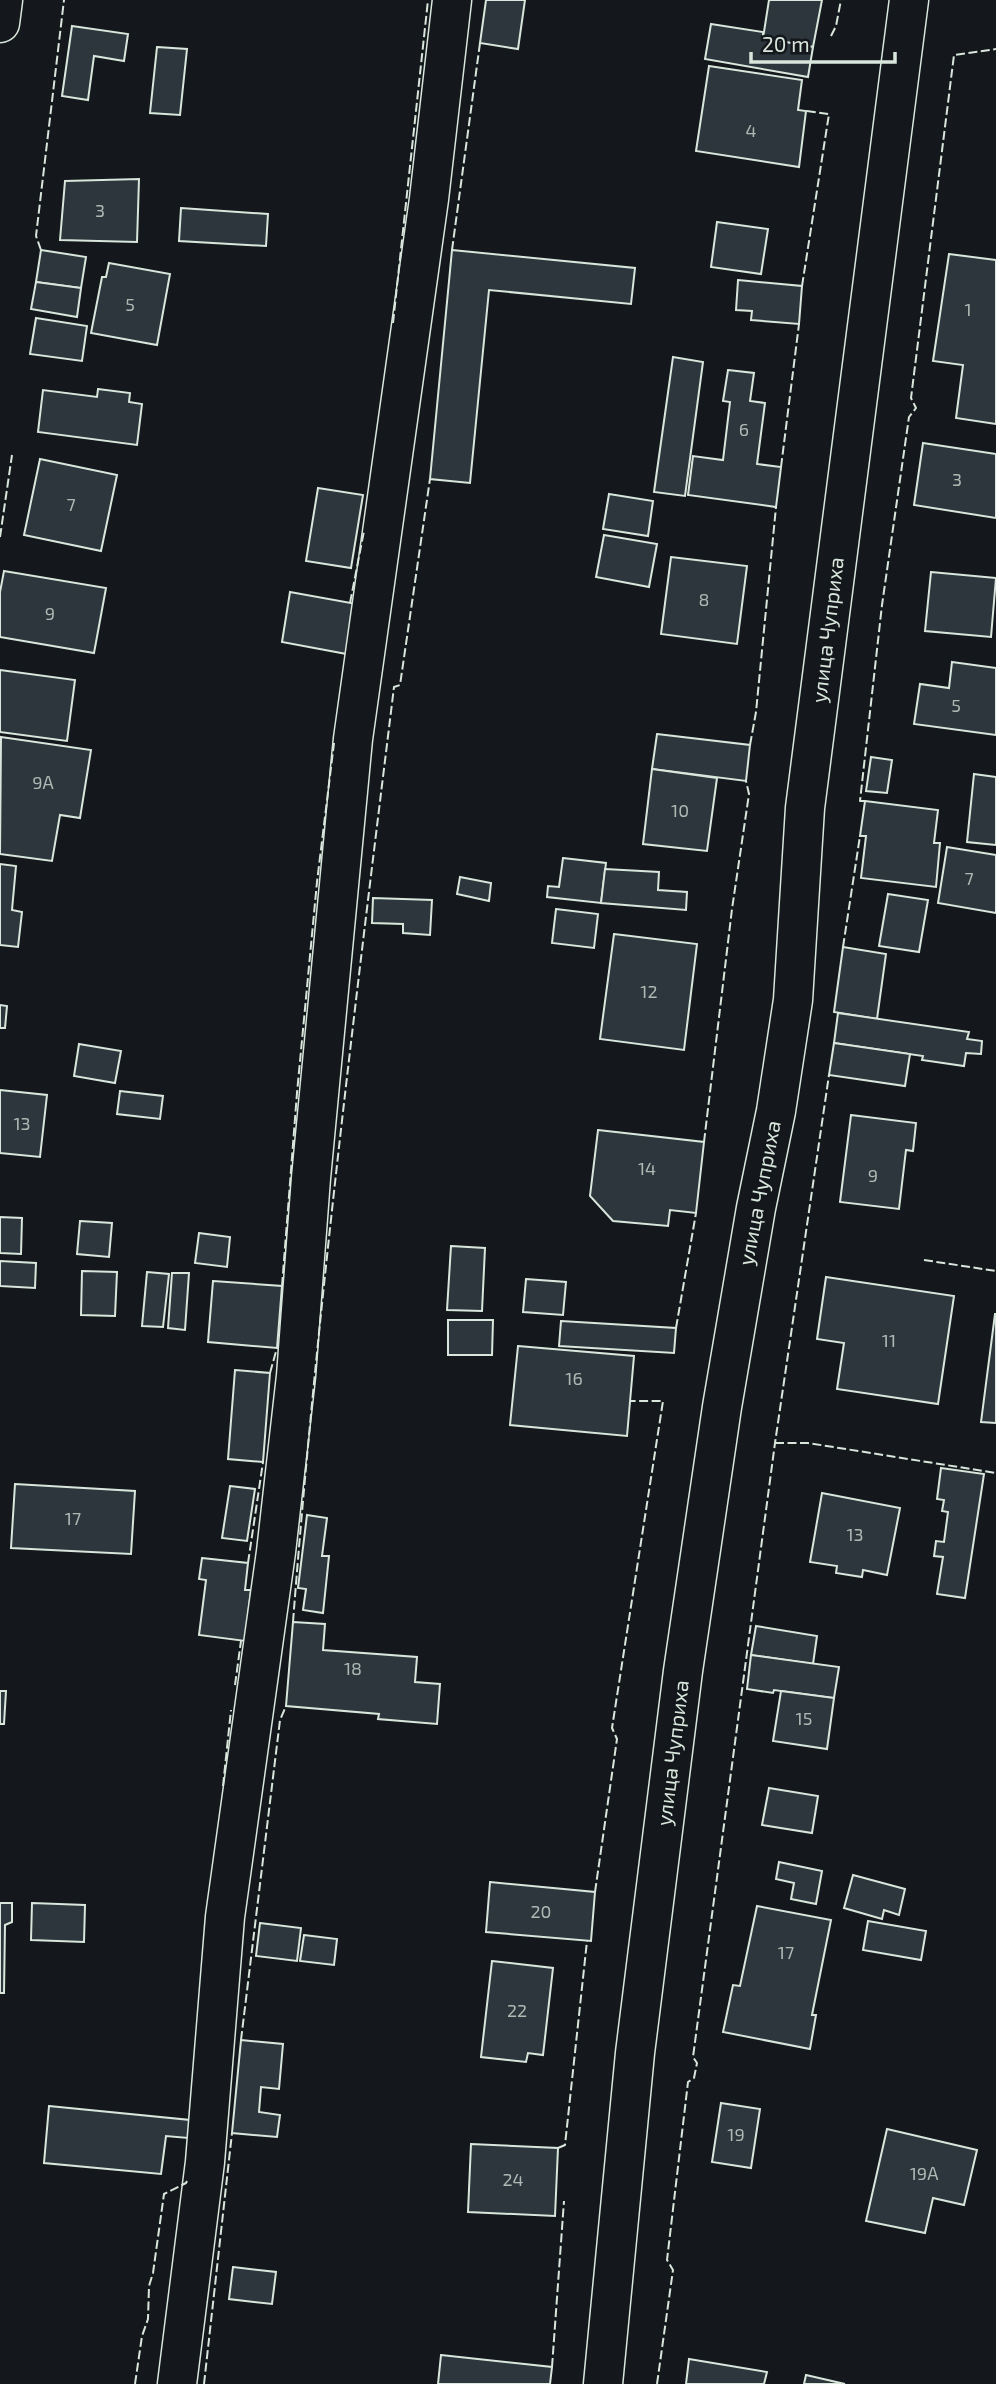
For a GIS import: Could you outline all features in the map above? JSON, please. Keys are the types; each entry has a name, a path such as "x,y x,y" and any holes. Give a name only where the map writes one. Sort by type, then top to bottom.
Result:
{"street":[{"path":"0,23 3,0"},
{"path":"177,2384 205,2162 225,1917 276,1552 296,1376 312,1165 353,739 429,199 452,0"},
{"name":"улица Чуприха","path":"603,2384 635,2053 683,1671 722,1408 756,1208 776,1111 793,1000 805,808 909,0"}],"building":[{"path":"486,0 525,0 518,49 480,43"},
{"path":"769,0 822,0 813,47 763,38"},
{"path":"711,24 763,32 763,38 813,47 808,77 705,59"},
{"path":"72,26 128,34 124,61 94,56 88,100 62,96"},
{"path":"157,47 187,49 180,115 150,113"},
{"path":"709,66 802,80 798,110 806,111 799,167 696,151"},
{"path":"139,179 137,242 60,240 65,181"},
{"path":"181,208 268,214 266,246 179,241"},
{"path":"717,222 768,229 761,274 711,267"},
{"path":"41,250 86,257 81,288 36,282"},
{"path":"452,250 635,268 631,304 489,290 470,483 430,479"},
{"path":"949,254 996,260 996,424 956,418 963,365 933,361"},
{"path":"109,263 170,274 157,345 91,333 102,277 106,277"},
{"path":"738,280 802,286 799,324 751,320 752,311 736,310"},
{"path":"36,282 81,288 77,317 31,309"},
{"path":"36,318 87,326 82,361 30,354"},
{"path":"673,357 703,362 685,496 654,492"},
{"path":"728,370 754,373 750,401 765,403 757,464 781,467 776,507 688,495 693,456 723,460 730,402 723,401"},
{"path":"98,389 130,393 129,402 142,404 137,445 38,432 43,390 97,397"},
{"path":"923,443 996,454 996,518 914,505"},
{"path":"40,459 117,475 101,551 24,535"},
{"path":"318,488 363,495 351,568 306,561"},
{"path":"609,494 653,501 648,536 603,529"},
{"path":"604,535 657,544 649,587 596,577"},
{"path":"671,557 747,566 737,644 661,634"},
{"path":"4,571 106,588 94,653 0,637 0,592"},
{"path":"931,572 996,578 991,637 925,631"},
{"path":"290,592 362,605 352,655 282,642"},
{"path":"952,662 996,668 996,735 914,724 920,684 949,688"},
{"path":"0,670 75,680 67,741 0,732"},
{"path":"657,734 750,745 746,781 652,769"},
{"path":"1,737 91,750 80,818 60,815 52,861 0,854"},
{"path":"871,757 892,760 887,793 866,791"},
{"path":"652,769 717,778 707,851 643,844"},
{"path":"974,774 996,777 996,845 967,842"},
{"path":"865,801 938,810 934,843 940,843 936,887 861,878 866,836 860,836"},
{"path":"947,847 996,855 996,913 938,903"},
{"path":"563,858 606,863 601,903 547,897 548,886 559,887"},
{"path":"0,864 16,866 12,910 22,912 18,947 0,945"},
{"path":"605,869 659,872 658,890 687,892 686,910 601,903"},
{"path":"460,877 491,883 489,901 457,894"},
{"path":"888,894 928,900 919,952 879,946"},
{"path":"373,898 432,900 430,935 403,933 403,924 372,923"},
{"path":"556,909 598,914 594,948 552,943"},
{"path":"614,934 697,944 684,1050 600,1039"},
{"path":"843,947 886,954 877,1019 834,1012"},
{"path":"0,1005 7,1006 5,1028 0,1028"},
{"path":"838,1013 969,1032 967,1039 982,1041 981,1054 966,1053 964,1066 922,1060 923,1056 834,1043"},
{"path":"834,1043 910,1054 905,1086 829,1075"},
{"path":"79,1044 121,1051 115,1083 74,1076"},
{"path":"0,1090 47,1095 40,1157 0,1153"},
{"path":"120,1091 163,1096 160,1119 117,1114"},
{"path":"851,1115 916,1123 913,1151 906,1150 899,1209 840,1202"},
{"path":"598,1130 704,1142 696,1213 670,1210 668,1226 613,1221 590,1196"},
{"path":"0,1217 22,1218 21,1254 0,1253"},
{"path":"80,1221 112,1223 109,1257 77,1254"},
{"path":"199,1233 230,1237 227,1267 195,1263"},
{"path":"451,1246 485,1248 482,1311 447,1310"},
{"path":"0,1261 36,1263 35,1288 0,1286"},
{"path":"82,1271 117,1272 115,1316 81,1315"},
{"path":"147,1272 169,1274 163,1327 142,1326"},
{"path":"172,1273 189,1273 185,1330 168,1328"},
{"path":"826,1277 954,1296 938,1404 837,1389 844,1343 817,1339"},
{"path":"526,1279 566,1282 563,1315 523,1312"},
{"path":"213,1281 282,1286 277,1348 208,1342"},
{"path":"996,1314 996,1423 981,1422"},
{"path":"448,1320 493,1320 492,1355 448,1355"},
{"path":"561,1321 676,1328 674,1353 559,1346"},
{"path":"518,1346 634,1356 627,1436 510,1425"},
{"path":"235,1370 270,1373 263,1462 228,1459"},
{"path":"941,1468 984,1474 965,1598 937,1594 943,1557 934,1556 936,1541 944,1542 948,1512 942,1511 944,1500 937,1499"},
{"path":"15,1484 135,1491 131,1554 11,1548"},
{"path":"230,1486 255,1489 247,1541 222,1538"},
{"path":"822,1493 900,1508 887,1575 863,1570 862,1577 836,1573 837,1566 810,1562"},
{"path":"307,1515 327,1518 322,1556 329,1556 323,1613 303,1610 306,1589 298,1588"},
{"path":"202,1558 248,1563 245,1590 251,1590 245,1641 199,1635 206,1580 199,1579"},
{"path":"293,1622 325,1624 323,1650 417,1657 415,1682 440,1684 437,1724 378,1719 379,1714 286,1706"},
{"path":"756,1626 817,1636 813,1664 751,1655"},
{"path":"751,1655 839,1667 834,1698 747,1689"},
{"path":"0,1691 6,1691 4,1724 0,1724"},
{"path":"781,1691 834,1698 827,1749 773,1741"},
{"path":"769,1788 818,1796 812,1833 762,1825"},
{"path":"779,1862 822,1871 816,1904 791,1899 794,1883 776,1879"},
{"path":"853,1875 905,1889 899,1915 884,1910 882,1919 844,1908"},
{"path":"490,1882 595,1892 591,1941 486,1932"},
{"path":"0,1903 12,1903 12,1922 5,1925 4,1993 0,1993"},
{"path":"32,1903 85,1905 84,1942 31,1940"},
{"path":"757,1906 831,1920 812,2015 816,2015 810,2049 723,2032 733,1985 740,1986"},
{"path":"868,1921 926,1931 921,1960 863,1950"},
{"path":"260,1923 301,1928 297,1961 256,1956"},
{"path":"304,1935 337,1939 334,1965 300,1961"},
{"path":"492,1961 553,1968 543,2055 528,2053 526,2062 481,2057"},
{"path":"241,2040 283,2044 279,2089 261,2087 259,2112 280,2115 277,2137 232,2133"},
{"path":"721,2103 760,2109 751,2168 712,2162"},
{"path":"49,2106 190,2120 188,2138 166,2136 161,2174 44,2163"},
{"path":"887,2129 977,2150 964,2205 933,2198 925,2233 866,2221"},
{"path":"471,2144 558,2148 555,2216 468,2212"},
{"path":"233,2267 276,2272 272,2304 229,2299"},
{"path":"441,2355 552,2367 550,2384 438,2384"},
{"path":"689,2359 767,2372 764,2384 686,2384"},
{"path":"806,2375 845,2384 804,2384"}],"fence":[{"path":"41,250 36,236 64,0"},
{"path":"393,323 428,0"},
{"path":"831,36 836,26 841,0"},
{"path":"452,250 480,43"},
{"path":"865,801 860,801 882,605 909,417 916,408 911,398 954,55 996,49"},
{"path":"802,286 829,114 806,111"},
{"path":"781,467 799,324"},
{"path":"0,537 12,455"},
{"path":"293,1622 325,1271 366,920 394,687 400,685 430,479"},
{"path":"750,745 756,712 776,507"},
{"path":"350,603 364,531"},
{"path":"282,1286 317,882 334,743"},
{"path":"704,1142 732,909 749,794 746,781"},
{"path":"843,947 860,836"},
{"path":"657,2384 673,2270 667,2260 688,2082 694,2078 697,2063 693,2057 775,1443 829,1075"},
{"path":"676,1328 696,1213"},
{"path":"924,1260 996,1271"},
{"path":"270,1373 277,1348"},
{"path":"595,1892 617,1739 612,1728 663,1401 631,1401"},
{"path":"775,1443 808,1443 996,1473"},
{"path":"248,1563 263,1462"},
{"path":"235,1685 241,1641"},
{"path":"241,2040 280,1720 286,1706"},
{"path":"223,1786 231,1710"},
{"path":"558,2148 565,2145 587,1941"},
{"path":"204,2384 232,2133"},
{"path":"135,2384 142,2336 148,2319 149,2286 164,2194 187,2181"},
{"path":"552,2367 564,2201"}]}
